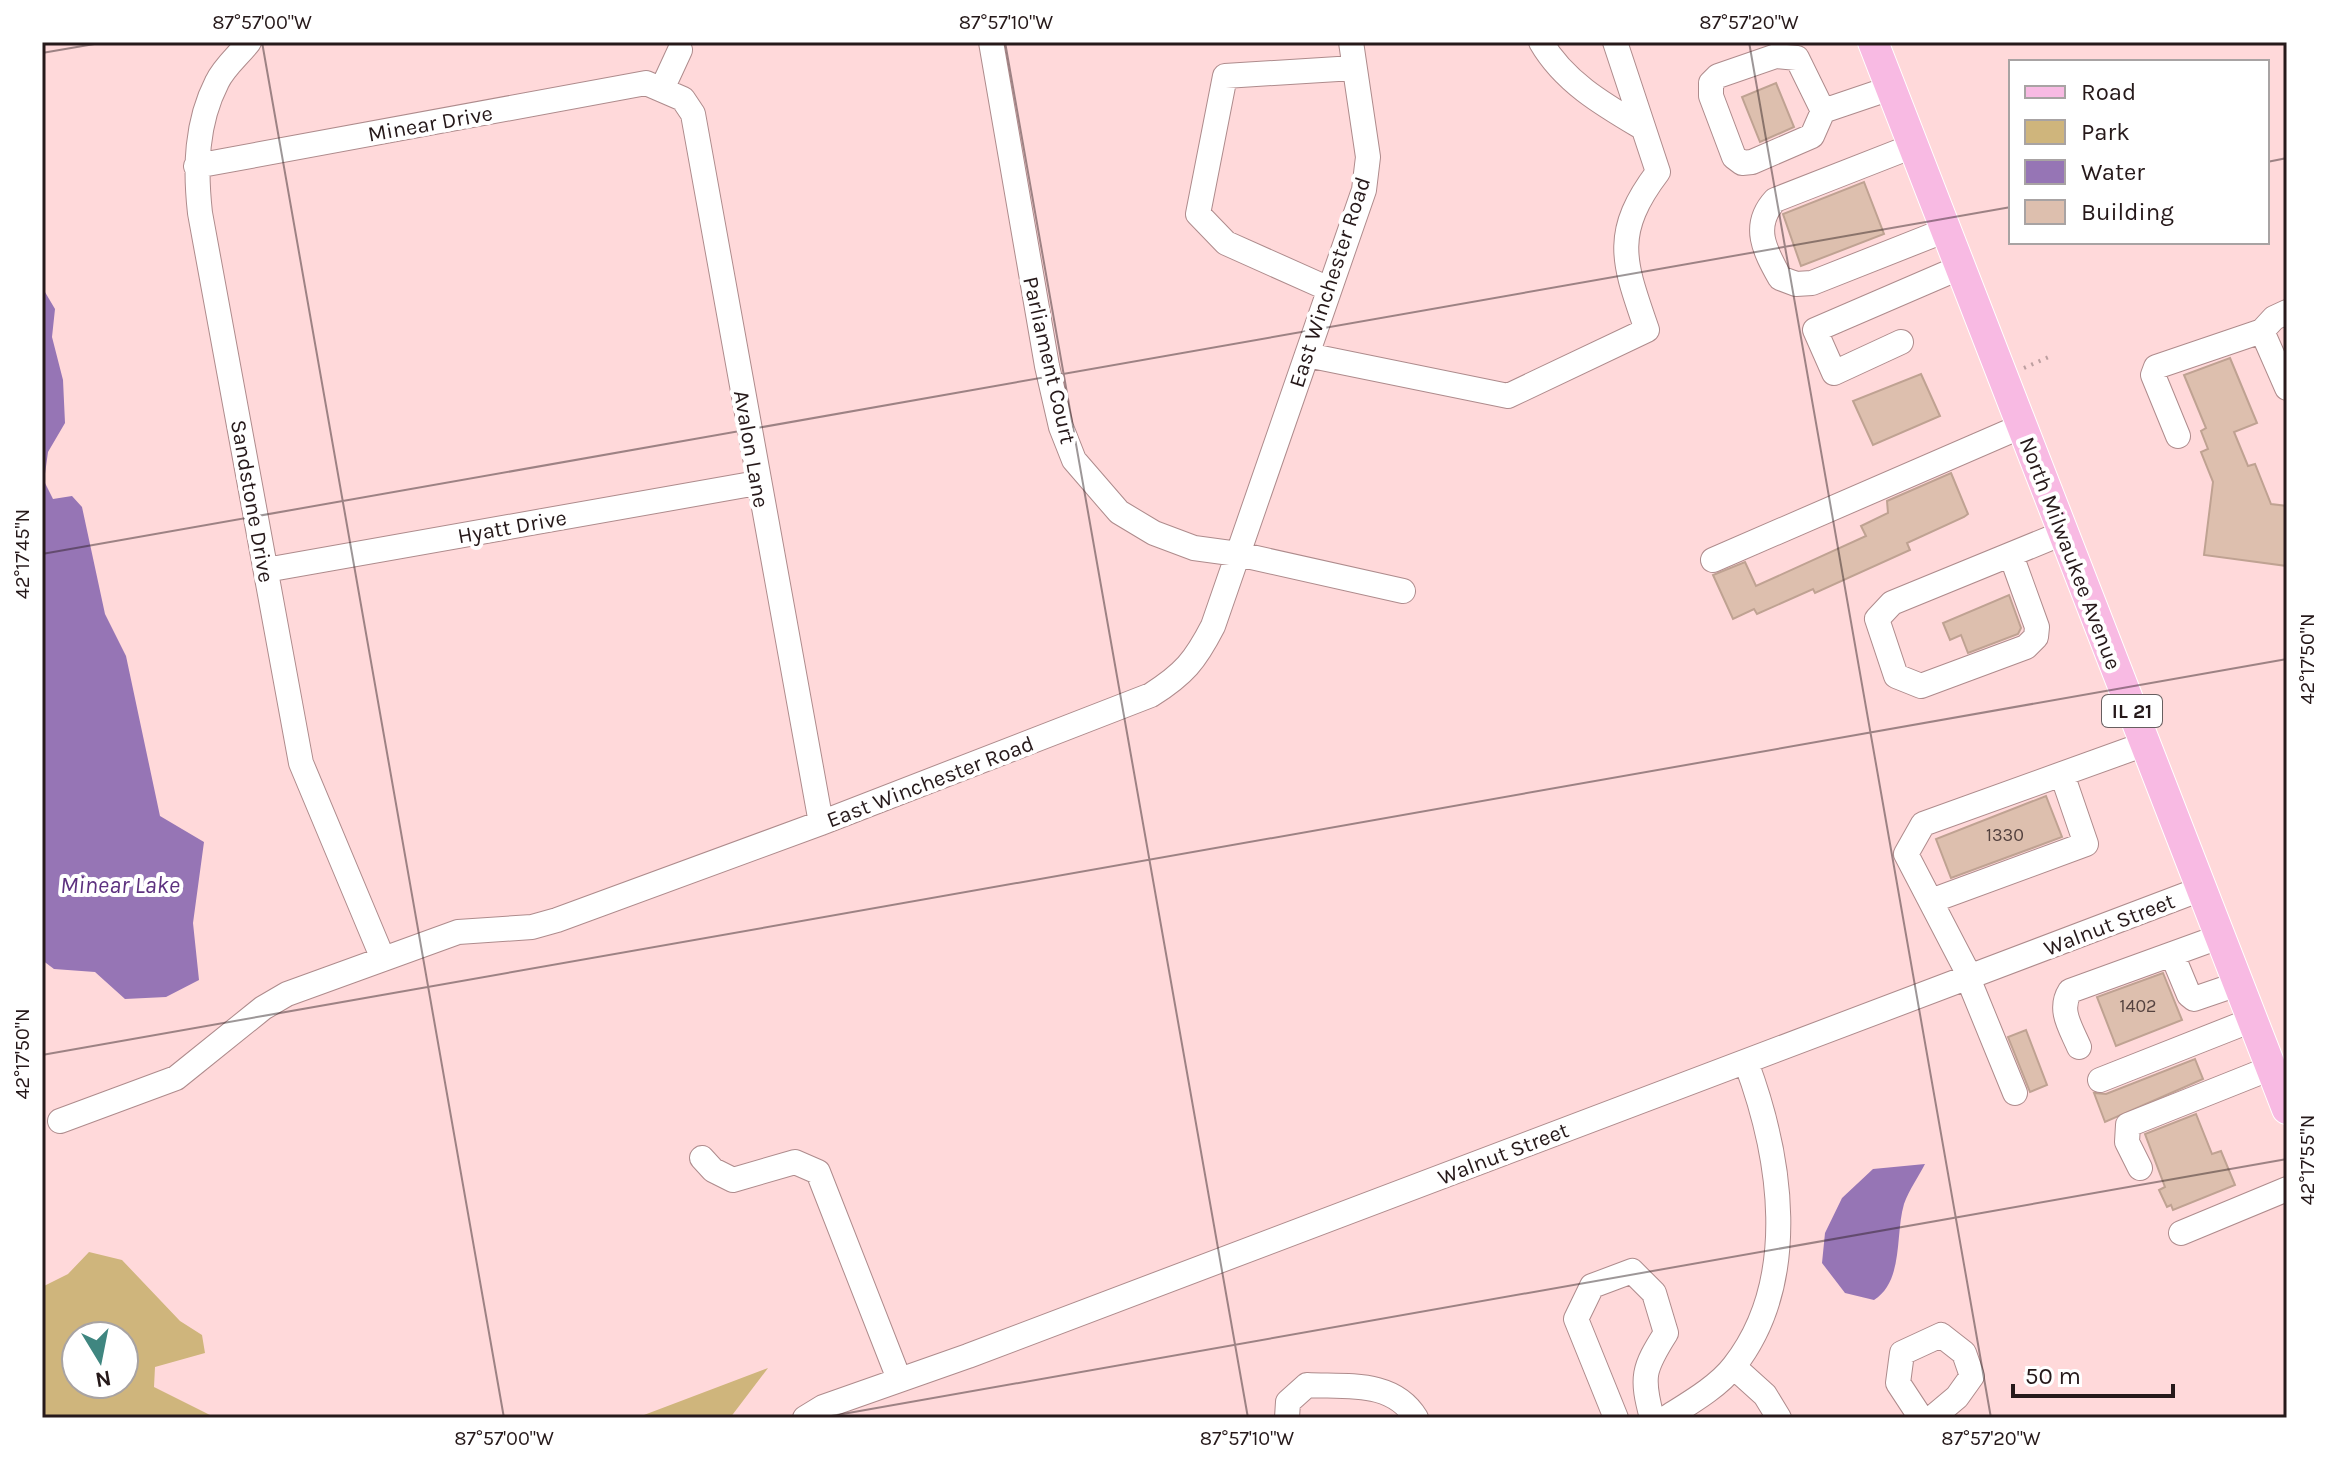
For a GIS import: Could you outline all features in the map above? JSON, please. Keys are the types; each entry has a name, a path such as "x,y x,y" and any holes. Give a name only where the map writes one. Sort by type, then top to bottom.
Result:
{"main road":[{"name":"North Milwaukee Avenue","path":"1873,42 2287,1109"}],"street":[{"name":"Sandstone Drive","path":"249,42 218,80 204,115 196,166 200,213 301,763 383,959"},
{"name":"Parliament Court","path":"991,42 1047,366 1061,427 1074,460 1119,512 1154,533 1194,548 1238,554 1403,591"},
{"name":"East Winchester Road","path":"60,1121 176,1078 263,1008 287,994 458,932 532,927 557,920 821,823 1151,695 1176,679 1195,661 1213,626 1364,190 1368,157 1351,42"},
{"path":"1541,42 1550,58 1594,99 1643,128"},
{"path":"1307,355 1508,396 1647,330 1628,274 1624,242 1641,194 1658,172 1615,42"},
{"path":"662,89 680,50"},
{"path":"1823,111 1797,58 1776,56 1718,76 1711,83 1711,96 1734,157 1742,163 1752,162 1812,136 1823,111 1891,88"},
{"path":"1329,289 1226,243 1198,214 1225,76 1354,68"},
{"name":"Minear Drive","path":"196,166 646,83 662,89"},
{"name":"Avalon Lane","path":"662,89 683,99 693,114 757,483 821,823"},
{"path":"1913,146 1775,200 1765,211 1760,226 1769,258 1780,278 1796,284 1812,283 1946,230"},
{"path":"1901,342 1834,373 1815,330 1961,267"},
{"path":"2178,436 2153,375 2156,367 2262,331 2274,318 2287,312"},
{"path":"2262,331 2287,388"},
{"path":"1713,560 2022,426"},
{"name":"Hyatt Drive","path":"266,570 757,483"},
{"path":"2011,555 2037,627 2036,637 2026,647 1921,686 1896,676 1877,619 1892,603 2063,533"},
{"path":"2015,1093 1969,977 1906,854 1923,824 2145,744"},
{"path":"1931,901 2086,844 2062,774"},
{"name":"Walnut Street","path":"805,1418 823,1407 2201,889"},
{"path":"2079,1047 2065,1016 2063,1002 2070,991 2219,937"},
{"path":"2172,954 2189,995 2194,999 2238,984"},
{"path":"2100,1080 2252,1020"},
{"path":"1666,1418 1734,1367 1761,1317 1779,1260 1774,1157 1763,1106 1746,1062"},
{"path":"2140,1168 2127,1142 2128,1125 2271,1068"},
{"path":"702,1158 713,1170 733,1180 795,1162 818,1172 899,1379"},
{"path":"2181,1233 2287,1189"},
{"path":"1616,1418 1576,1319 1592,1286 1632,1271 1654,1293 1666,1333 1653,1354 1643,1384 1652,1418"},
{"path":"1921,1418 1898,1383 1902,1353 1941,1335 1964,1353 1972,1376 1957,1397 1932,1418"},
{"path":"1734,1367 1765,1395 1779,1418"},
{"path":"1287,1418 1288,1402 1307,1385 1388,1390 1409,1407 1416,1418"}],"green space":[{"path":"89,1252 122,1260 180,1321 202,1335 205,1353 155,1367 154,1387 216,1418 42,1418 42,1287 68,1274"},
{"path":"768,1368 730,1418 636,1418"}],"water":[{"name":"Minear Lake","path":"42,287 55,309 52,337 63,380 65,423 48,452 44,481 53,499 72,496 82,507 105,614 126,656 160,816 204,842 193,923 199,980 166,997 125,999 95,972 54,969 42,960"},
{"path":"1925,1164 1904,1204 1897,1256 1884,1292 1874,1300 1845,1293 1822,1263 1825,1233 1842,1198 1873,1169"}],"building":[{"path":"1776,83 1794,127 1760,142 1742,97"},
{"path":"1864,182 1884,234 1801,266 1783,214"},
{"path":"2230,358 2257,423 2234,432 2248,466 2255,464 2271,504 2287,506 2287,566 2204,555 2213,482 2201,452 2208,449 2201,431 2206,428 2184,375"},
{"path":"1921,374 1940,416 1873,445 1853,401"},
{"path":"1951,473 1968,514 1964,517 1907,543 1910,550 1815,593 1813,589 1757,614 1754,609 1733,619 1713,575 1745,562 1756,586 1866,536 1861,526 1888,513 1887,501"},
{"path":"2009,595 2021,628 2018,634 1968,653 1961,635 1950,640 1943,623"},
{"path":"2046,796 2062,837 1951,878 1936,839"},
{"path":"2163,973 2182,1020 2116,1046 2097,997"},
{"path":"2026,1030 2047,1085 2030,1092 2008,1037"},
{"path":"2195,1059 2203,1079 2105,1122 2094,1093 2106,1094"},
{"path":"2196,1114 2212,1154 2221,1151 2235,1185 2173,1210 2171,1205 2167,1207 2159,1190 2165,1187 2145,1134"}]}
